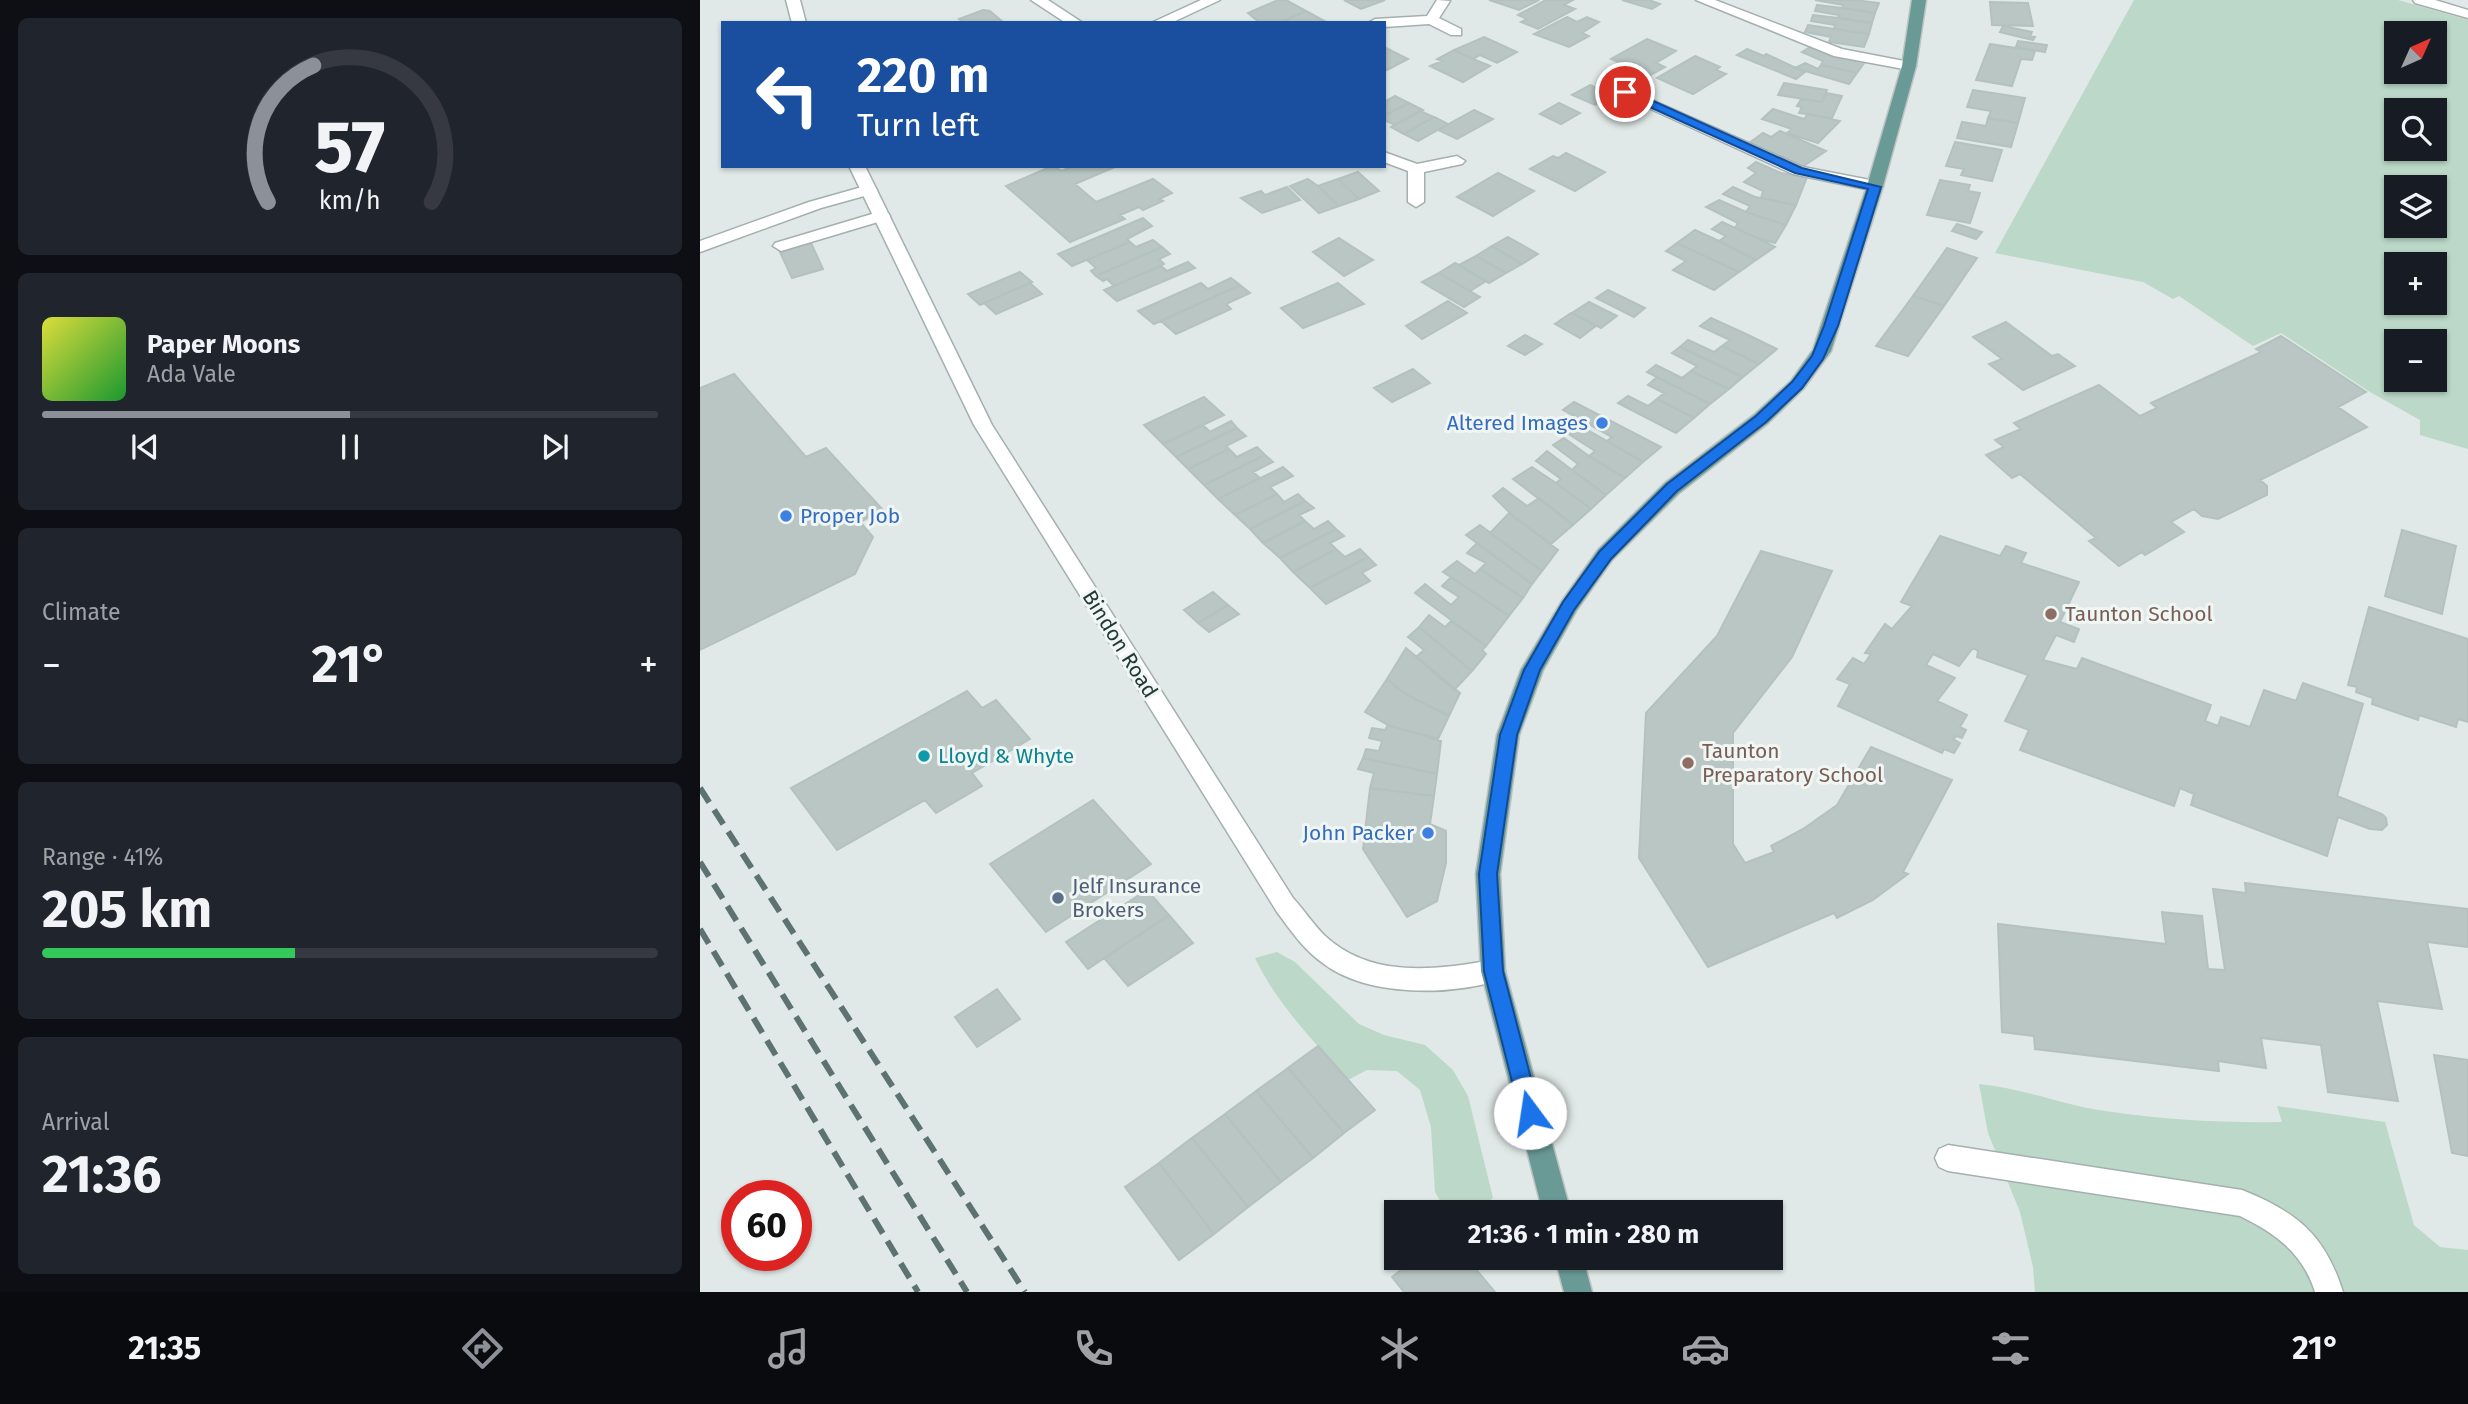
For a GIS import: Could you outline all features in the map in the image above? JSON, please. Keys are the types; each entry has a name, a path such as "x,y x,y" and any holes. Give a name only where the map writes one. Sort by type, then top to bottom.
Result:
{"main road":[{"path":"1554,1200 1493,971 1488,874 1508,735 1532,670 1569,606 1605,555 1672,488 1761,419 1797,385 1818,356 1831,326 1875,187 1909,66 1919,0"},
{"path":"1572,1270 1578,1292"}],"street":[{"path":"793,0 798,21"},
{"path":"1038,0 1073,21"},
{"path":"1164,21 1213,0"},
{"path":"1703,0 1839,53 1909,66"},
{"path":"2420,0 2468,14"},
{"path":"1431,20 1443,1"},
{"path":"1180,15 1190,21"},
{"path":"1386,22 1431,20 1456,32"},
{"path":"1625,92 1799,171 1875,187"},
{"path":"1386,158 1416,169 1457,161"},
{"name":"Bindon Road","path":"858,168 983,425 1285,905 1316,944 1346,966 1406,980 1453,978 1493,971"},
{"path":"1416,169 1416,202"},
{"path":"700,247 815,205 869,190"},
{"path":"781,246 882,216"},
{"path":"1948,1158 2242,1203 2278,1219 2307,1243 2326,1279 2329,1292"}],"green space":[{"path":"2134,0 2398,0 2468,20 2468,449 2420,435 2420,420 2370,392 2281,333 2253,346 2179,296 2173,299 2143,282 1995,253"},
{"path":"1277,952 1295,962 1359,1024 1384,1035 1425,1045 1453,1070 1468,1096 1493,1198 1440,1200 1435,1192 1431,1127 1420,1090 1397,1071 1367,1070 1348,1080 1285,1007 1255,958"},
{"path":"1979,1084 2089,1108 2149,1117 2282,1122 2277,1106 2385,1122 2414,1225 2440,1247 2468,1250 2468,1292 2035,1292 2033,1267 2020,1212 1988,1133"}],"building":[{"path":"1278,0 1286,0 1306,11 1284,21 1258,21 1248,13"},
{"path":"1344,0 1385,0 1361,9"},
{"path":"1489,0 1539,0 1519,10"},
{"path":"1546,0 1573,0 1564,5 1575,9 1538,29 1521,22 1527,19 1518,15"},
{"path":"1622,0 1649,0 1660,4 1652,9"},
{"path":"1815,0 1879,3 1875,13 1842,8 1843,5"},
{"path":"1990,2 2028,3 2033,26 1992,25"},
{"path":"1817,5 1875,13 1872,23 1838,18 1839,15 1815,11"},
{"path":"983,10 990,11 1002,21 962,21 959,19"},
{"path":"1306,11 1324,21 1284,21"},
{"path":"1813,15 1872,23 1869,34 1834,29 1835,25 1811,21"},
{"path":"1567,17 1577,22 1587,17 1599,22 1582,33 1589,36 1569,47 1534,34"},
{"path":"1808,25 1869,34 1864,47 1829,42 1831,37 1805,32"},
{"path":"2003,26 2032,32 2030,36 2035,37 2033,40 2000,32"},
{"path":"1484,37 1517,52 1497,63 1480,55 1473,59 1454,50"},
{"path":"1647,39 1676,51 1656,63 1665,67 1649,76 1611,59"},
{"path":"2018,41 2047,45 2045,52 2016,47"},
{"path":"1990,44 2035,51 2032,60 2021,59 2012,86 1976,80"},
{"path":"1812,46 1829,54 1865,62 1857,73 1821,65 1823,61 1802,52"},
{"path":"1386,48 1408,59 1387,70"},
{"path":"1747,49 1764,56 1766,54 1805,72 1796,79 1737,55"},
{"path":"1454,50 1490,66 1463,82 1430,66 1442,61 1437,59"},
{"path":"1695,56 1720,67 1716,70 1726,74 1693,94 1657,78"},
{"path":"1805,63 1818,69 1821,65 1857,73 1849,84 1795,68"},
{"path":"1784,83 1827,90 1822,102 1778,95"},
{"path":"1590,85 1613,95 1595,105 1572,95"},
{"path":"1973,90 2025,98 2018,123 1988,118 1991,111 1967,107"},
{"path":"1826,93 1842,96 1832,118 1799,113 1802,107 1797,106 1801,99 1822,102"},
{"path":"1395,96 1409,103 1386,115 1386,101"},
{"path":"1409,103 1423,110 1395,125 1386,121 1386,115"},
{"path":"1559,103 1580,113 1561,124 1540,114"},
{"path":"1773,109 1804,119 1808,114 1840,121 1818,143 1787,133 1792,129 1762,119"},
{"path":"1474,110 1493,119 1457,139 1438,130"},
{"path":"1420,111 1434,117 1404,134 1391,127"},
{"path":"1434,117 1448,124 1418,141 1404,134"},
{"path":"1988,118 2018,123 2011,147 1957,138 1962,122 1986,126"},
{"path":"1780,131 1826,151 1802,167 1749,143 1763,133 1771,137"},
{"path":"1955,142 2002,150 1992,181 1961,175 1964,169 1946,166"},
{"path":"1566,153 1605,172 1575,191 1530,169 1553,156 1558,158"},
{"path":"1756,162 1781,173 1807,177 1796,205 1761,198 1763,191 1744,182 1756,173 1748,168"},
{"path":"1047,168 1062,171 1068,168 1112,168 1075,184 1096,202 1153,179 1172,193 1159,199 1163,201 1143,210 1139,207 1120,215 1125,219 1070,242 1006,186"},
{"path":"1358,172 1379,191 1359,199 1338,179"},
{"path":"1498,173 1534,191 1493,216 1457,197"},
{"path":"1308,179 1339,206 1319,213 1290,186"},
{"path":"1338,179 1359,199 1339,206 1318,186"},
{"path":"1940,180 1970,185 1968,191 1980,193 1970,223 1927,215"},
{"path":"1287,187 1300,200 1262,213 1241,198 1261,191 1265,195"},
{"path":"1733,187 1755,197 1796,205 1786,225 1746,212 1750,206 1723,194"},
{"path":"1719,200 1786,225 1775,243 1757,238 1735,228 1738,223 1706,207"},
{"path":"1143,218 1152,226 1127,239 1130,242 1072,266 1058,254"},
{"path":"1722,222 1775,247 1756,260 1719,241 1726,236 1712,229"},
{"path":"1957,224 1982,232 1976,239 1952,231"},
{"path":"1695,230 1756,260 1739,272 1677,243"},
{"path":"1508,237 1538,254 1522,264 1492,246"},
{"path":"1339,238 1373,260 1344,276 1313,252"},
{"path":"1153,240 1162,247 1096,276 1091,271 1096,268 1087,260 1130,242 1136,247"},
{"path":"811,243 823,269 792,278 780,252"},
{"path":"1677,243 1739,272 1714,290 1673,270 1686,261 1666,251"},
{"path":"1492,246 1522,264 1506,273 1476,256"},
{"path":"1162,247 1170,254 1159,259 1164,264 1114,286 1107,279 1103,281 1096,276"},
{"path":"1947,248 1977,258 1944,306 1913,296"},
{"path":"1476,256 1506,273 1489,283 1459,265"},
{"path":"1188,262 1195,268 1117,301 1104,290 1161,266 1167,271"},
{"path":"1455,263 1486,281 1470,291 1439,273"},
{"path":"1020,272 1032,282 980,305 968,294"},
{"path":"1439,273 1480,297 1464,307 1422,282"},
{"path":"1231,278 1240,285 1154,324 1138,311 1201,283 1208,289"},
{"path":"1030,283 1042,294 996,314 984,303"},
{"path":"1338,283 1364,304 1303,328 1281,308"},
{"path":"1240,285 1250,293 1226,304 1231,309 1176,334 1161,321"},
{"path":"1608,290 1645,308 1634,317 1596,298"},
{"path":"1913,296 1944,306 1908,356 1876,346"},
{"path":"1448,301 1467,313 1422,339 1406,326"},
{"path":"1589,302 1617,316 1601,328 1572,313"},
{"path":"1571,313 1596,326 1580,338 1555,324"},
{"path":"1711,318 1777,349 1759,364 1722,346 1730,340 1700,326"},
{"path":"2006,322 2052,356 2058,354 2075,366 2023,390 1989,364 2002,359 1973,337"},
{"path":"1525,335 1542,344 1525,355 1508,346"},
{"path":"2281,336 2366,392 2338,407 2367,427 2260,480 2267,486 2267,495 2218,519 2202,516 2194,509 2171,522 2184,532 2145,555 2142,552 2119,566 2089,541 2096,538 2020,474 2012,478 1986,455 2004,447 1995,440 2021,429 2014,423 2099,385 2140,416 2157,408 2151,403 2261,352 2256,349"},
{"path":"1688,340 1714,352 1722,346 1759,364 1743,377 1680,347"},
{"path":"1680,347 1743,377 1729,389 1691,371 1697,366 1672,353"},
{"path":"1656,365 1682,378 1691,371 1729,389 1710,404 1647,372"},
{"path":"1413,369 1430,383 1392,402 1374,388"},
{"name":"Proper Job","path":"734,374 806,457 826,448 883,510 860,522 873,537 855,574 700,650 700,388"},
{"path":"1657,377 1710,404 1694,418 1657,399 1664,393 1648,385"},
{"path":"1628,396 1648,406 1657,399 1694,418 1676,433 1618,403"},
{"path":"1204,397 1224,415 1163,444 1144,425"},
{"name":"Altered Images","path":"1574,402 1661,447 1643,462 1607,441 1612,437 1563,410"},
{"path":"1231,421 1237,428 1176,457 1163,444 1203,425 1210,432"},
{"path":"1579,425 1643,462 1625,478 1589,456 1595,451 1567,433"},
{"path":"1237,428 1246,436 1226,446 1229,449 1188,469 1176,457"},
{"path":"1564,438 1625,478 1606,495 1572,470 1578,464 1553,445"},
{"path":"1257,447 1265,455 1204,485 1188,469 1229,449 1237,457"},
{"path":"1547,451 1606,495 1591,509 1556,483 1561,479 1536,461"},
{"path":"1265,455 1273,462 1253,472 1260,478 1218,499 1204,485"},
{"path":"1283,467 1293,476 1270,487 1277,494 1235,515 1218,499"},
{"path":"1532,467 1591,509 1573,525 1513,479"},
{"path":"1503,488 1527,506 1539,498 1573,525 1551,544 1514,517 1493,496"},
{"path":"1277,494 1284,502 1298,494 1305,501 1250,529 1235,515"},
{"path":"1305,501 1314,508 1299,515 1305,521 1263,543 1250,529"},
{"path":"1509,513 1558,550 1542,571 1490,533"},
{"path":"1305,521 1314,529 1328,521 1336,529 1280,558 1263,543"},
{"path":"1480,525 1542,571 1532,584 1466,535"},
{"path":"1336,529 1344,536 1330,543 1336,549 1293,572 1280,558"},
{"path":"2402,530 2456,546 2442,614 2385,596"},
{"path":"1940,536 2000,556 2006,546 2026,553 2021,563 2079,582 2060,622 2079,629 2074,642 2056,635 2043,660 2077,669 2082,658 2211,705 2205,721 2218,726 2221,717 2250,727 2264,690 2296,701 2303,683 2363,704 2337,796 2382,814 2387,825 2382,830 2370,829 2338,817 2327,856 2191,805 2194,794 2180,788 2174,806 2020,750 2029,730 2005,721 2028,675 1977,657 1978,651 1973,648 1959,666 1933,654 1926,665 1955,678 1937,701 1967,715 1960,727 1966,730 1962,738 1957,736 1953,739 1960,743 1954,753 1944,749 1942,753 1838,706 1850,684 1837,679 1853,658 1864,664 1871,654 1865,653 1885,624 1892,629 1912,606 1901,602"},
{"path":"1477,543 1532,584 1523,598 1480,569 1486,563 1467,553"},
{"path":"1336,549 1345,557 1360,549 1368,557 1310,588 1293,572"},
{"name":"Taunton Preparatory School","path":"1761,551 1832,571 1792,657 1733,733 1733,844 1745,863 1774,852 1771,846 1803,829 1837,805 1871,747 1952,780 1903,872 1908,874 1873,900 1837,918 1834,913 1708,967 1639,858 1646,713 1717,636"},
{"path":"1368,557 1376,565 1362,573 1370,581 1326,604 1310,588"},
{"path":"1457,561 1475,574 1480,569 1523,598 1509,616 1443,572"},
{"path":"1451,577 1509,616 1486,646 1415,593 1425,584 1451,605 1459,597 1442,586"},
{"path":"1213,592 1228,605 1198,623 1184,610"},
{"path":"1228,605 1239,614 1209,632 1198,623"},
{"path":"2369,607 2468,639 2468,722 2458,719 2456,727 2419,715 2418,720 2372,704 2373,698 2356,692 2357,687 2348,685"},
{"path":"1429,615 1445,627 1451,621 1486,646 1482,650 1486,654 1472,671 1419,627"},
{"path":"1419,627 1472,671 1454,690 1416,657 1424,650 1408,637"},
{"path":"1406,648 1460,693 1449,716 1405,694 1387,679"},
{"path":"1387,679 1405,694 1449,716 1438,739 1388,725 1365,712"},
{"name":"Lloyd & Whyte","path":"967,691 982,708 996,700 1030,739 972,773 982,786 936,813 925,800 837,850 791,788"},
{"path":"1388,725 1441,741 1437,774 1363,758 1366,749 1379,751 1382,741 1369,738 1372,728 1385,730"},
{"path":"1363,758 1437,774 1434,796 1370,788 1374,773 1358,769"},
{"path":"1370,788 1434,796 1430,824 1446,831 1446,863 1437,901 1407,917 1363,849"},
{"name":"Jelf Insurance Brokers","path":"1093,800 1151,864 1046,932 990,864"},
{"path":"2245,883 2468,909 2468,947 2427,942 2442,1009 2377,1001 2398,1101 2328,1092 2321,1045 2261,1038 2266,1068 2218,1061 2219,1071 2035,1049 2034,1036 2002,1032 1998,924 2166,944 2162,912 2202,916 2208,969 2225,970 2213,889 2246,893"},
{"path":"1147,890 1169,915 1088,969 1066,942"},
{"path":"1169,915 1193,943 1128,986 1104,958"},
{"path":"997,989 1020,1019 977,1047 955,1017"},
{"path":"1318,1046 1375,1110 1344,1133 1288,1068"},
{"path":"2434,1055 2468,1060 2468,1156 2452,1153"},
{"path":"1288,1068 1344,1133 1313,1158 1256,1091"},
{"path":"1256,1091 1313,1158 1281,1182 1225,1114"},
{"path":"1225,1114 1281,1182 1248,1207 1192,1138"},
{"path":"1192,1138 1248,1207 1214,1234 1159,1163"},
{"path":"1159,1163 1214,1234 1179,1260 1125,1187"},
{"path":"1401,1270 1477,1270 1495,1292 1404,1292 1392,1277"}],"railway":[{"path":"700,788 1025,1292"},
{"path":"700,862 967,1292"},
{"path":"700,929 918,1292"}],"place":[{"name":"Altered Images","path":"1602,423"},
{"name":"Proper Job","path":"786,516"},
{"name":"Taunton School","path":"2051,614"},
{"name":"Lloyd & Whyte","path":"924,756"},
{"name":"Taunton Preparatory School","path":"1688,763"},
{"name":"John Packer","path":"1428,833"},
{"name":"Jelf Insurance Brokers","path":"1058,898"}],"route":[{"path":"1530,1113 1493,971 1488,874 1508,735 1532,670 1569,606 1605,555 1672,488 1761,419 1797,385 1822,351 1875,187 1799,171 1625,92"}]}
